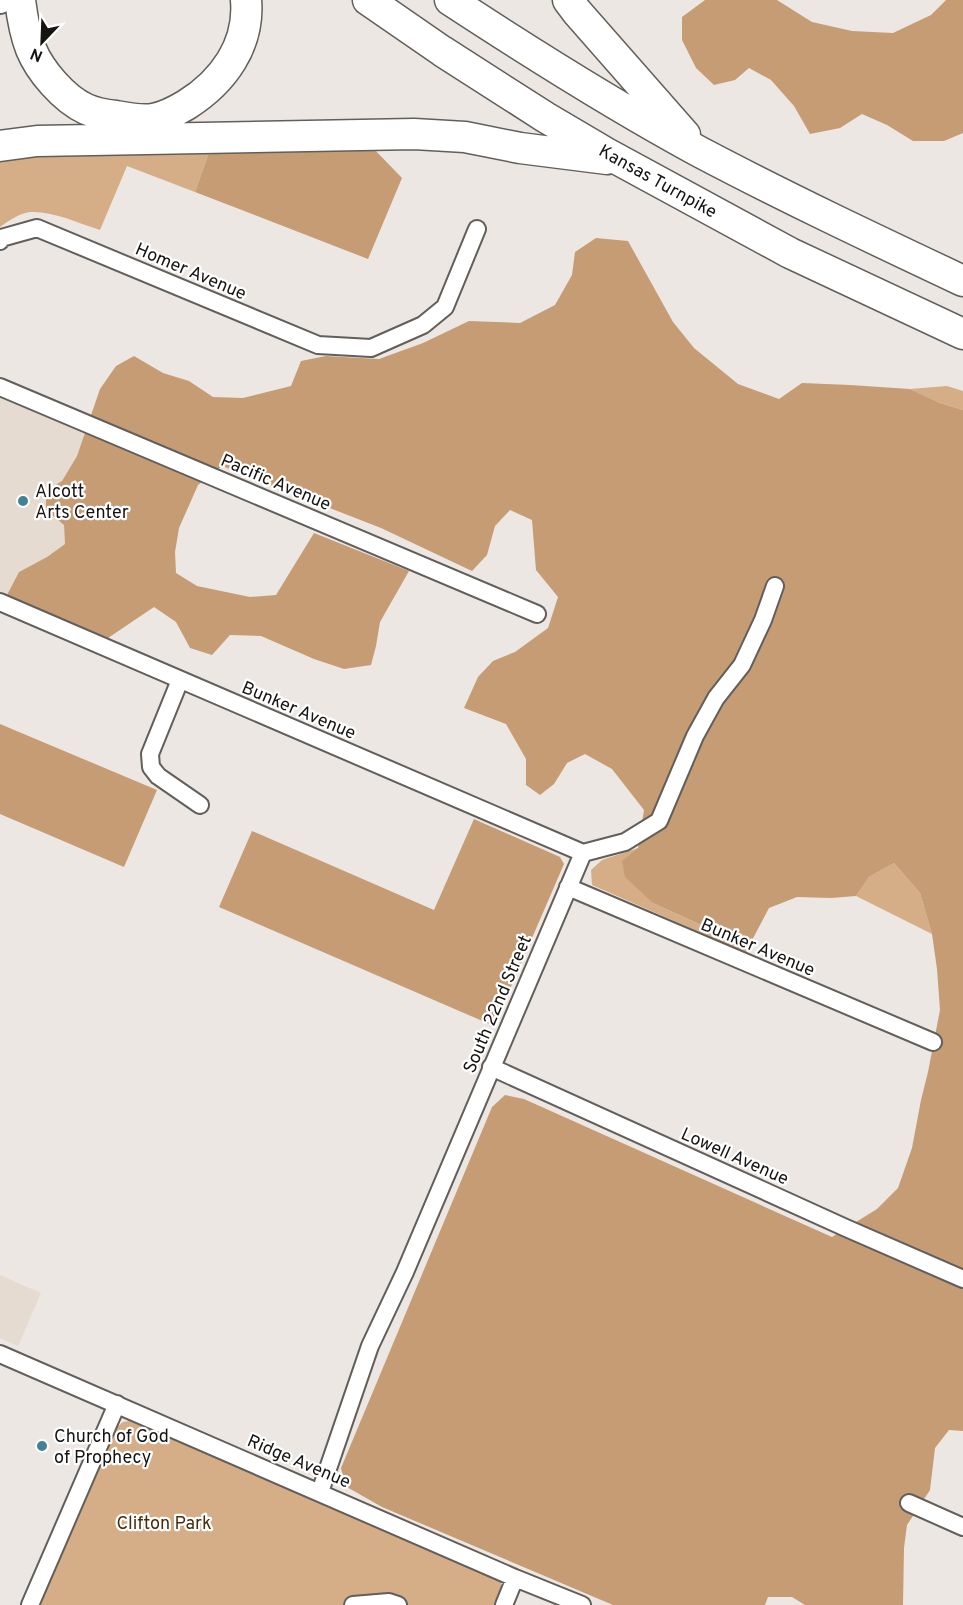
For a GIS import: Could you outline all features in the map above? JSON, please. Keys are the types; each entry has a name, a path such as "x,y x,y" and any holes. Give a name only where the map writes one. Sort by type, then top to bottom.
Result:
{"highway":[{"path":"20,0 22,18 31,50 46,74 64,95 84,108 104,114 152,120 177,111 198,98 214,84 231,63 243,37 246,0"},
{"name":"Kansas Turnpike","path":"368,0 545,117 620,161 790,253 963,334"},
{"path":"450,0 608,100 698,151 811,209 963,281"},
{"path":"568,0 698,151"},
{"path":"0,146 37,141 414,134 465,137 520,148 620,161"}],"street":[{"name":"Homer Avenue","path":"0,241 1,238 37,228 318,345 371,348 423,325 445,307 477,229"},
{"name":"Pacific Avenue","path":"0,387 537,614"},
{"path":"583,853 625,842 659,821 700,727 716,698 742,664 763,620 775,586"},
{"name":"Bunker Avenue","path":"0,602 583,853"},
{"path":"180,680 150,754 151,767 158,776 200,805"},
{"name":"South 22nd Street","path":"320,1492 370,1346 405,1272 583,853"},
{"name":"Bunker Avenue","path":"568,887 933,1042"},
{"name":"Lowell Avenue","path":"491,1067 963,1279"},
{"name":"Ridge Avenue","path":"0,1354 582,1605"},
{"path":"30,1605 117,1404"},
{"path":"909,1503 963,1527"},
{"path":"504,1605 515,1578"},
{"path":"353,1605 389,1602 398,1605"}],"shaded area":[{"path":"705,0 777,0 812,22 852,31 893,33 931,15 946,0 963,0 963,133 944,141 913,141 887,125 862,114 840,128 810,134 794,106 771,80 749,68 735,80 714,85 696,68 682,40 682,17"},
{"path":"211,147 372,147 402,178 368,259 195,192"},
{"path":"596,238 628,241 673,322 694,348 738,384 779,399 802,383 910,389 940,403 963,410 963,1431 949,1430 935,1448 930,1490 907,1525 904,1548 903,1605 805,1605 792,1597 768,1597 765,1605 613,1605 382,1507 345,1486 341,1468 492,1107 505,1095 524,1099 832,1237 877,1209 898,1188 912,1148 940,1010 932,934 920,893 894,863 869,877 856,896 797,897 769,908 750,944 732,939 653,903 625,877 622,861 638,848 644,810 612,769 585,754 567,763 554,784 540,795 526,785 526,759 506,724 464,708 478,677 493,661 515,652 548,628 558,597 536,570 532,520 510,510 495,526 487,555 472,571 381,528 222,466 198,485 179,528 175,552 176,573 197,586 250,597 276,595 314,533 409,571 380,622 371,665 344,669 261,636 230,635 212,655 190,648 176,622 154,607 108,638 7,595 19,572 65,544 64,525 46,510 46,491 62,481 77,456 100,389 116,366 134,356 163,373 189,381 213,397 243,398 291,386 301,361 326,356 379,359 423,343 469,321 520,323 555,305 572,275 575,252"},
{"name":"Alcott Arts Center","path":"0,397 85,433 77,456 62,481 46,492 64,525 65,544 19,572 7,595 0,592"},
{"path":"0,724 157,790 124,867 0,814"},
{"path":"474,819 560,857 564,864 494,1026 219,907 252,831 434,910"},
{"path":"0,1275 41,1293 18,1346 0,1338"}],"green space":[{"path":"211,147 195,192 127,166 100,230 57,215 39,212 22,214 0,227 0,158"},
{"path":"947,386 963,391 963,410 940,403 910,389"},
{"path":"638,848 653,903 732,939 750,944 747,953 592,885 591,870 602,860"},
{"path":"894,863 920,893 932,934 856,896 869,877"},
{"name":"Clifton Park","path":"129,1421 495,1576 501,1582 501,1588 494,1605 40,1605 116,1428 123,1422"}],"place":[{"name":"Alcott Arts Center","path":"23,501"},
{"name":"Church of God of Prophecy","path":"42,1446"}]}
